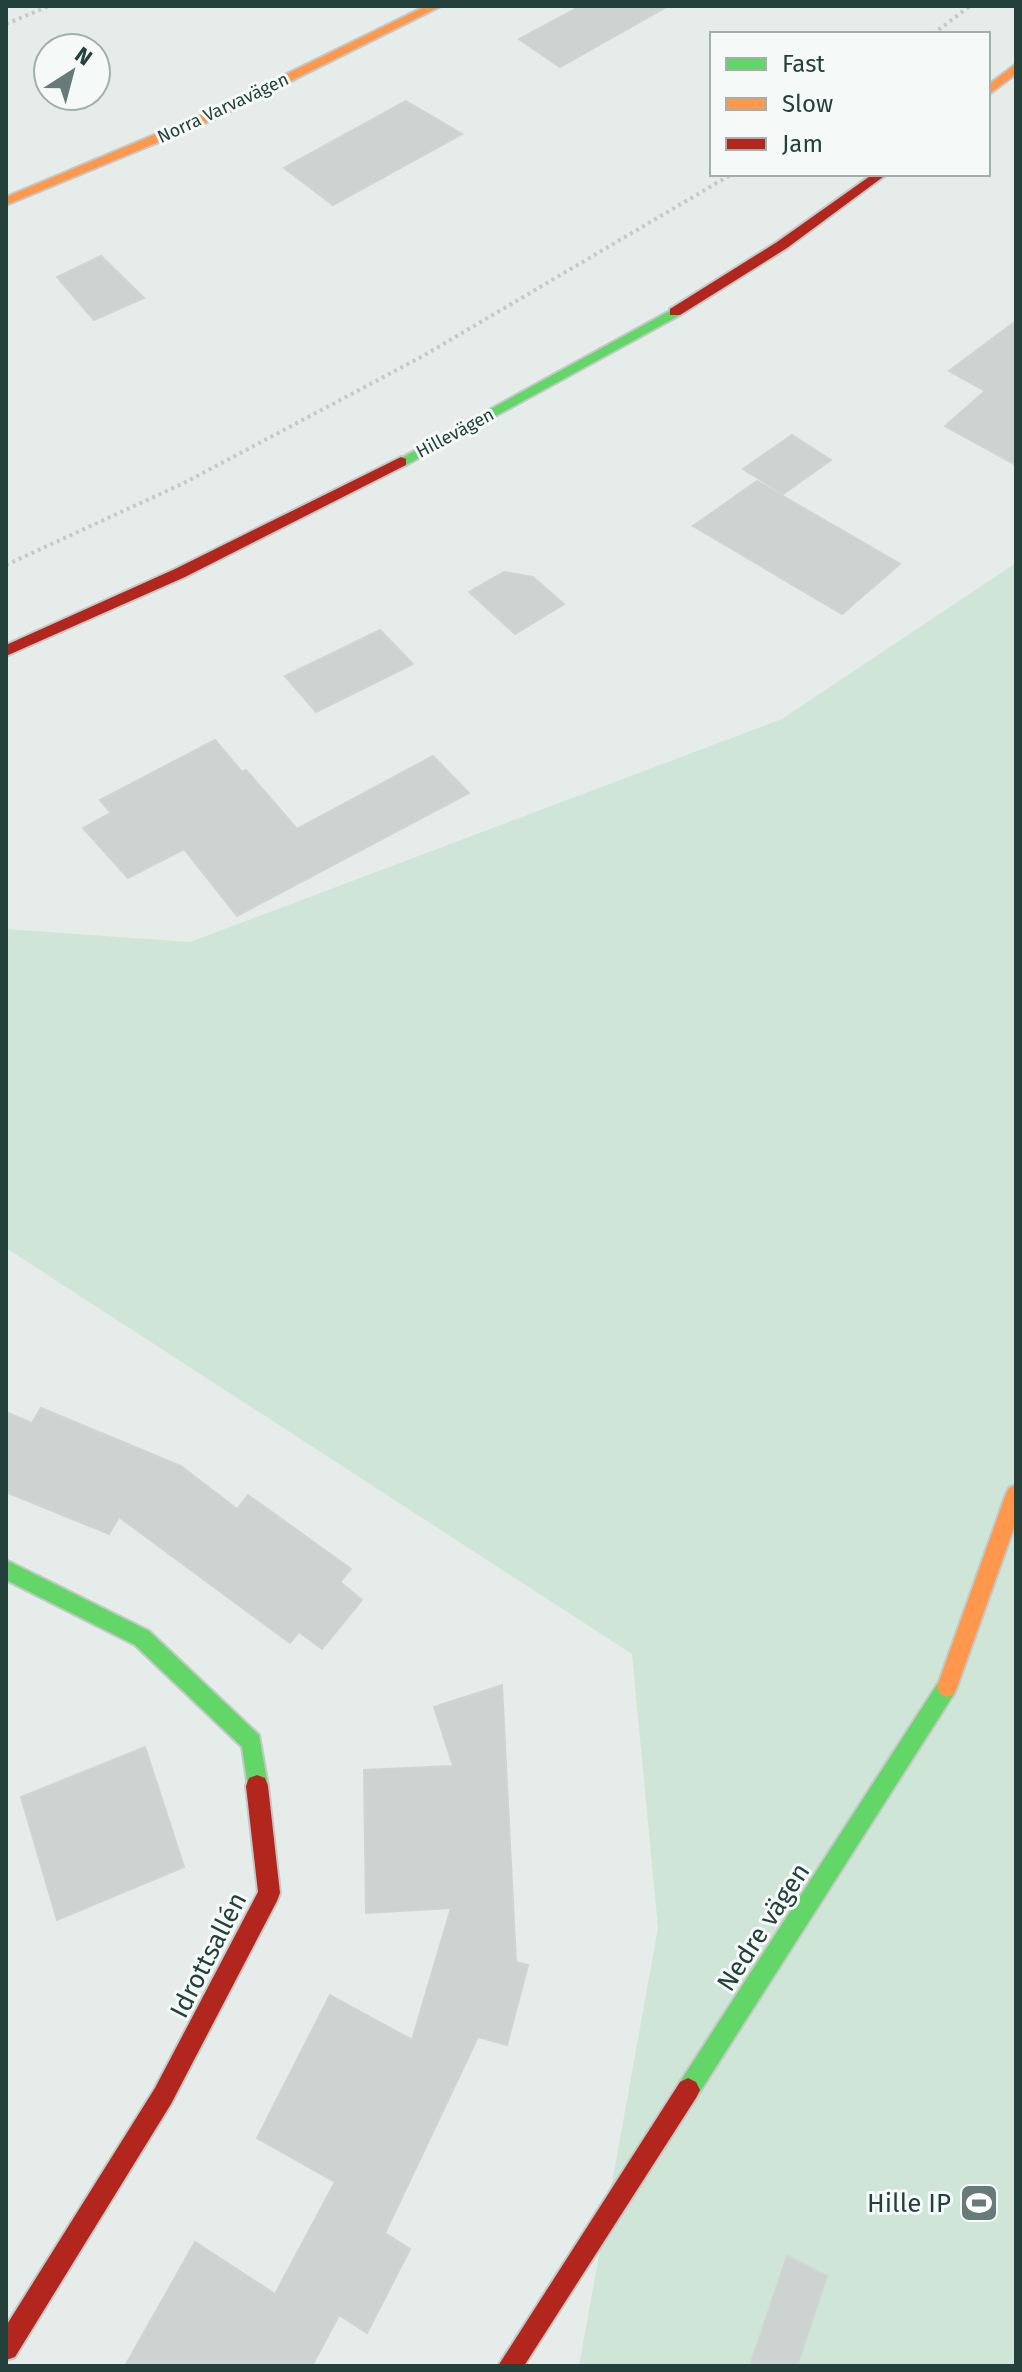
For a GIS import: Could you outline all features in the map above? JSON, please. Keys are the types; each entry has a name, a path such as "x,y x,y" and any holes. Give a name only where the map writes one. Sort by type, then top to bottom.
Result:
{"street":[{"name":"Norra Varvavägen","path":"6,201 213,115 435,6"},
{"path":"990,89 1016,68"},
{"name":"Hillevägen","path":"6,651 199,566 543,386 735,276 829,215 878,176"},
{"name":"Nedre vägen","path":"510,2366 945,1693 1016,1494"},
{"name":"Idrottsallén","path":"6,1570 142,1638 252,1742 269,1893 163,2096 6,2348"}],"path":[{"path":"6,24 49,6"},
{"path":"936,32 970,6"},
{"path":"6,565 184,483 423,356 729,176"}],"green space":[{"path":"1016,563 1016,2366 579,2366 658,1928 632,1654 6,1248 6,929 190,942 782,719"}],"building":[{"path":"581,6 668,6 560,67 519,39"},
{"path":"406,101 462,134 333,205 284,168"},
{"path":"101,256 144,298 94,320 57,277"},
{"path":"1016,321 1016,465 945,426 985,391 949,371"},
{"path":"792,435 831,460 783,494 743,469"},
{"path":"757,481 900,564 842,614 693,526"},
{"path":"504,572 533,577 564,604 515,634 469,592"},
{"path":"380,630 413,664 316,712 285,676"},
{"path":"215,740 242,772 246,770 297,829 433,756 469,793 237,916 184,849 128,878 83,828 111,813 100,800"},
{"path":"41,1408 181,1466 237,1509 248,1495 351,1569 340,1582 362,1600 322,1649 299,1632 290,1643 119,1517 109,1534 6,1492 6,1412 32,1423"},
{"path":"502,1685 516,1962 528,1965 507,2045 478,2037 385,2233 410,2249 367,2333 339,2315 312,2366 125,2366 195,2242 275,2294 335,2182 257,2138 330,1995 412,2040 451,1908 366,1913 364,1770 453,1766 434,1707"},
{"path":"145,1747 184,1867 57,1920 21,1797"},
{"path":"787,2256 827,2276 797,2366 750,2366"}],"traffic: fast":[{"path":"401,462 675,312"},
{"path":"6,1570 142,1638 252,1742 257,1786"},
{"path":"688,2090 947,1687"}],"traffic: slow":[{"path":"6,201 213,115 435,6"},
{"path":"990,89 1016,68"},
{"path":"947,1687 1016,1494"}],"traffic: jam":[{"path":"675,312 782,245 878,176"},
{"path":"6,651 180,573 401,462"},
{"path":"6,2348 163,2096 269,1893 257,1786"},
{"path":"510,2366 688,2090"}],"place":[{"name":"Hille IP","path":"979,2203"}]}
